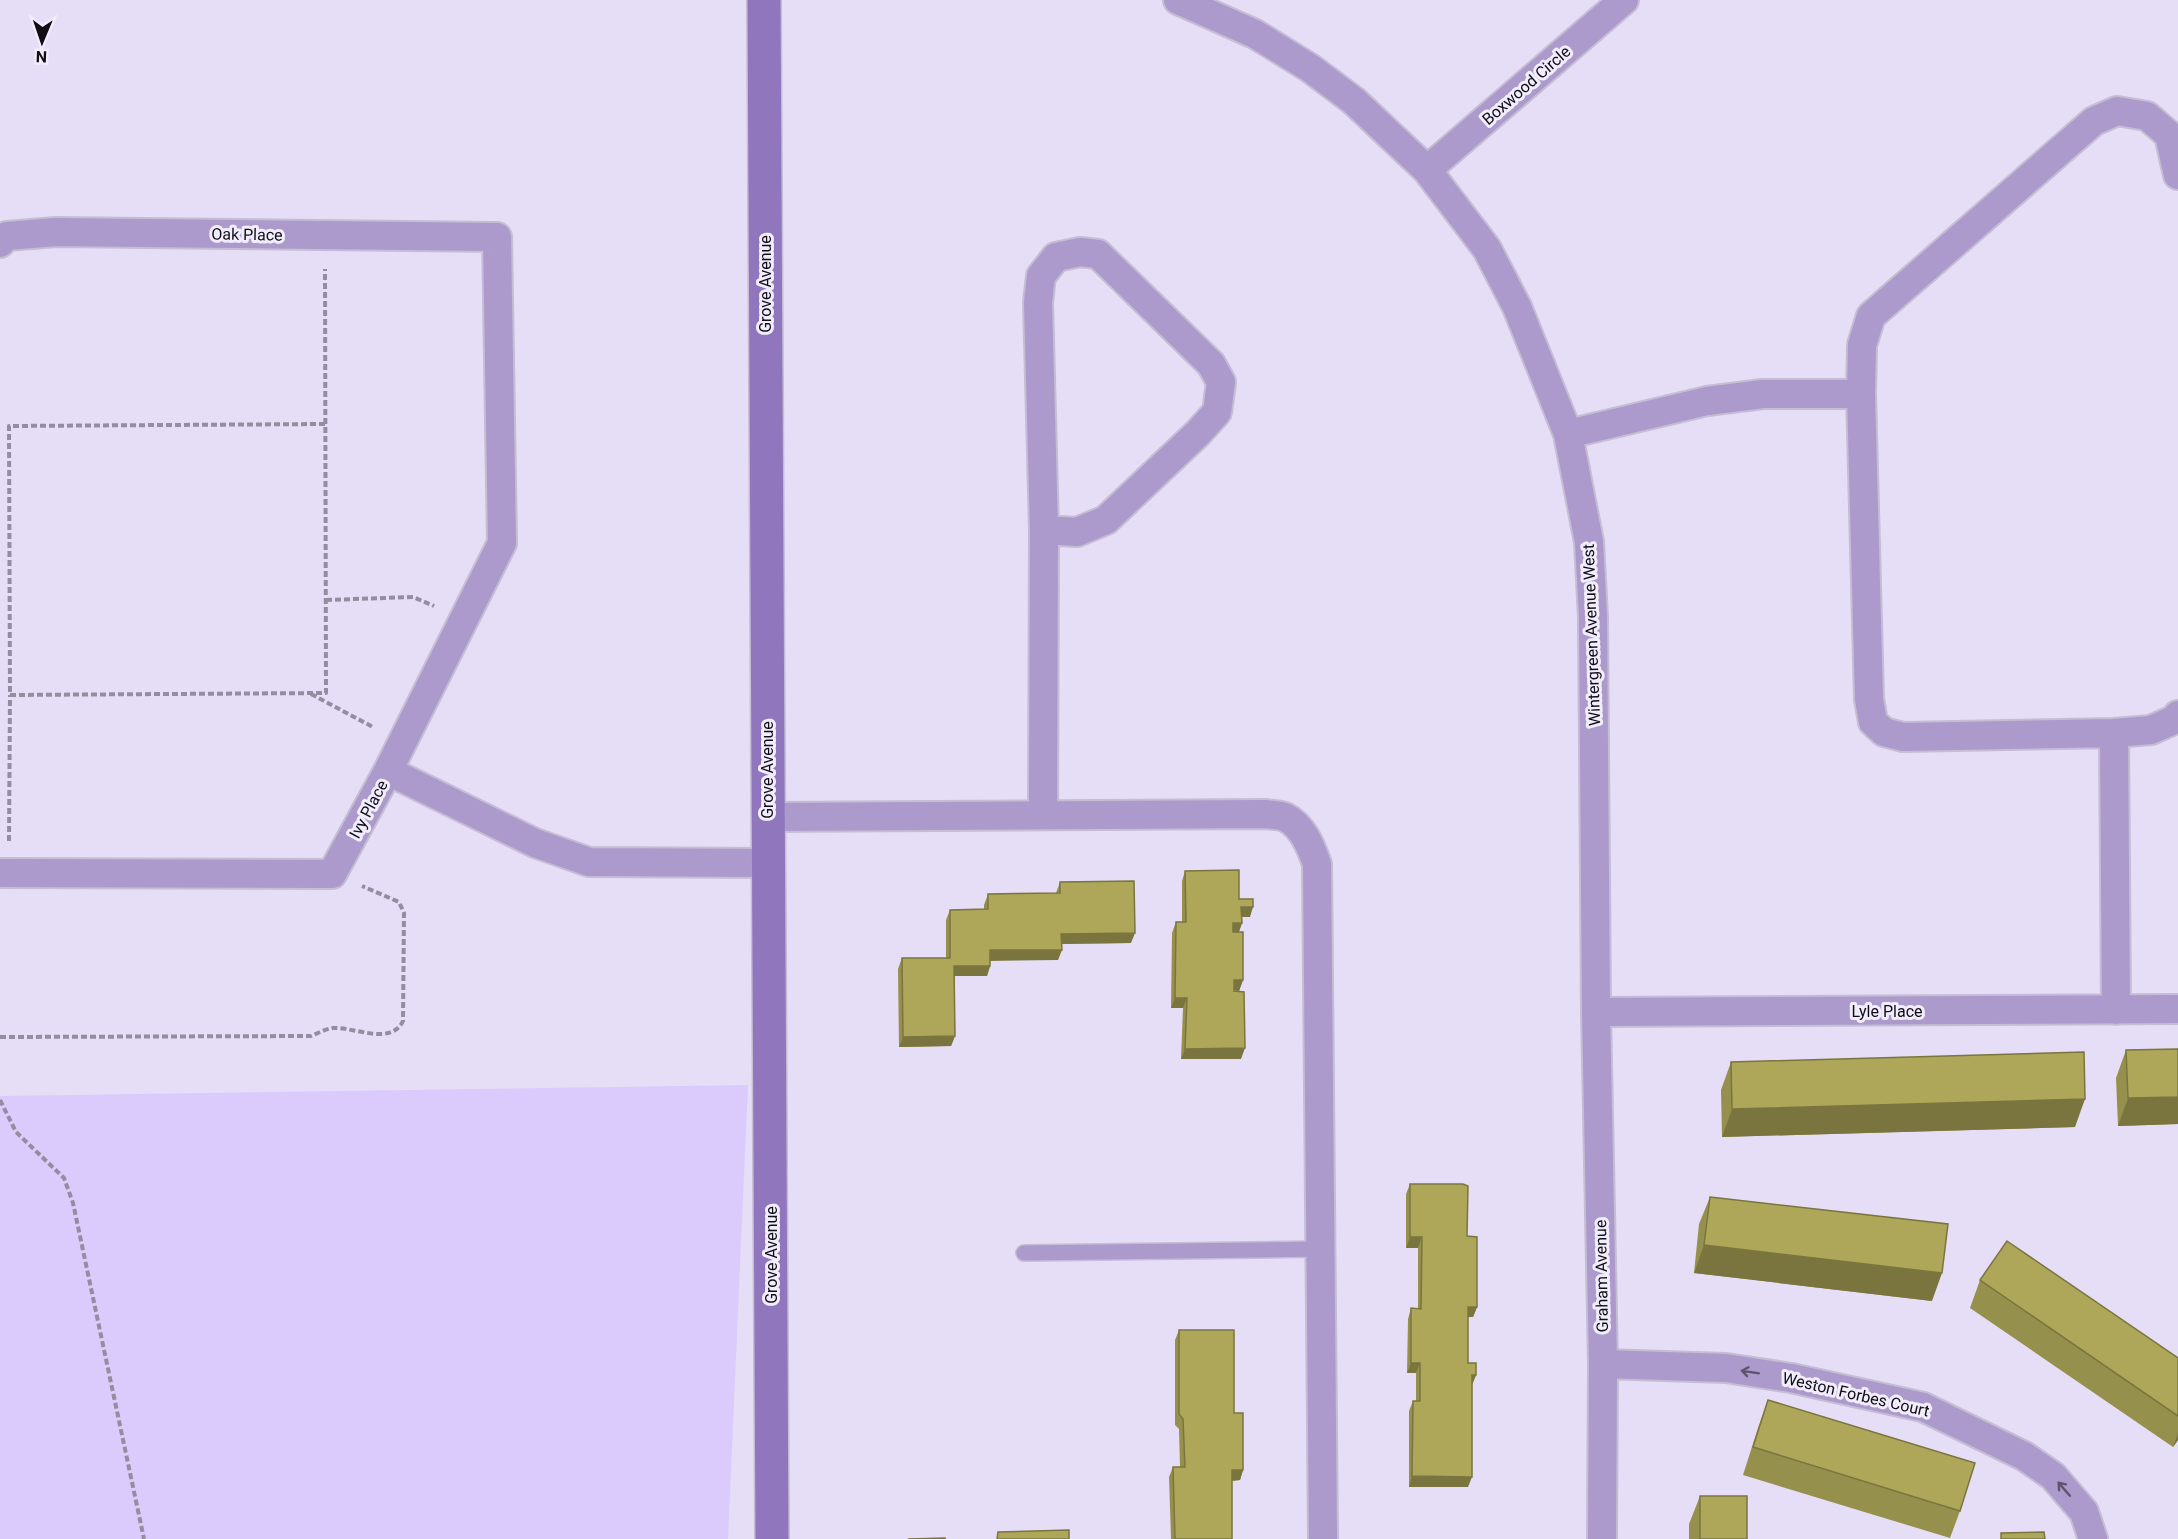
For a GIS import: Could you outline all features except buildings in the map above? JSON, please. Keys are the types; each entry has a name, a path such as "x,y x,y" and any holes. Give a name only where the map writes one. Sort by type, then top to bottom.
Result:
{"street":[{"name":"Grove Avenue","path":"764,0 772,1539"},
{"name":"Wintergreen Avenue West","path":"1178,0 1255,34 1310,68 1354,101 1427,170 1487,249 1517,307 1568,434 1589,543 1593,617 1596,1012"},
{"name":"Boxwood Circle","path":"1427,170 1624,0"},
{"path":"2178,175 2169,135 2148,116 2117,111 2094,120 1871,316 1862,345 1861,394 1869,699 1873,722 1884,732 1903,737 2114,733 2151,730 2176,719 2178,715"},
{"name":"Oak Place","path":"0,243 7,236 57,232 498,237 502,543 464,618"},
{"path":"1043,815 1044,530 1038,302 1041,276 1056,257 1080,252 1098,254 1211,364 1221,381 1217,412 1198,433 1106,520 1077,532 1044,530"},
{"path":"1568,434 1707,402 1762,394 1861,394"},
{"path":"388,771 464,618"},
{"path":"2114,733 2116,1010"},
{"name":"Ivy Place","path":"332,874 388,771 535,843 589,862 769,863"},
{"path":"767,817 1266,814 1284,817 1298,827 1309,841 1317,864 1323,1539"},
{"path":"5,873 332,874"},
{"name":"Lyle Place","path":"1596,1012 2178,1009"},
{"name":"Graham Avenue","path":"1596,1012 1603,1364 1602,1539"},
{"name":"Weston Forbes Court","path":"1603,1364 1726,1368 1791,1378 1923,1407 2024,1456 2053,1476 2084,1512 2093,1539"}],"lane":[{"path":"1024,1253 1322,1249"}],"path":[{"path":"10,695 326,693 325,235"},
{"path":"5,873 10,695 9,426 325,424"},
{"path":"326,600 413,597 464,618"},
{"path":"310,693 402,742"},
{"path":"0,1037 311,1036 331,1028 391,1034 399,1029 403,1021 404,913 399,902 332,874"},
{"path":"0,1100 16,1132 64,1178 73,1203 144,1539"}],"shaded area":[{"path":"748,1085 728,1539 0,1539 0,1096"}]}
